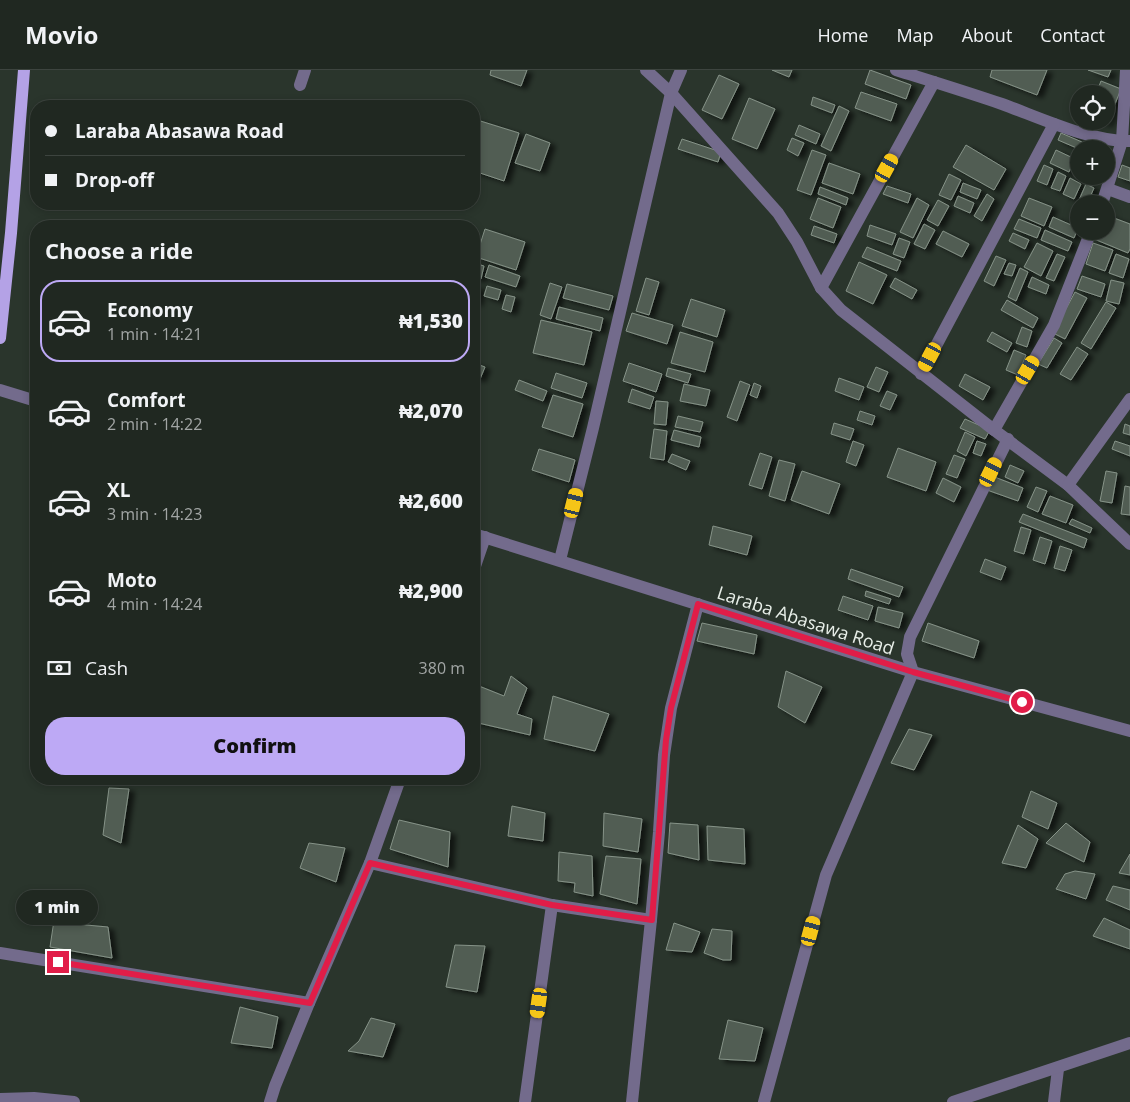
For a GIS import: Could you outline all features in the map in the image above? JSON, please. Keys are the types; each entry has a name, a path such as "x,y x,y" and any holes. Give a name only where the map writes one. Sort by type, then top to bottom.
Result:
{"main road":[{"path":"0,338 11,233 24,70"}],"street":[{"path":"300,85 305,70"},
{"path":"646,70 671,93 778,213 797,242 821,288 841,310 921,374 1068,485 1130,544"},
{"path":"560,560 593,428 671,93 681,70"},
{"path":"896,70 1002,104 1054,124 1097,137 1126,141"},
{"path":"1106,195 1126,141 1126,70"},
{"path":"821,288 934,82"},
{"path":"921,374 1054,124"},
{"path":"1108,189 1130,197"},
{"path":"994,430 1054,325 1087,240"},
{"path":"0,390 30,399"},
{"path":"1068,485 1130,399"},
{"path":"764,1102 826,874 913,672 908,654 910,637 1008,439"},
{"name":"Laraba Abasawa Road","path":"480,536 913,672 1130,731"},
{"path":"632,1102 652,920 660,832 664,755 671,708 698,604"},
{"path":"270,1102 274,1086 370,863 398,785"},
{"path":"370,863 552,905 652,920"},
{"path":"525,1102 552,905"},
{"path":"0,953 310,1003"},
{"path":"954,1102 1058,1069 1130,1043"},
{"path":"1054,1102 1058,1069"},
{"path":"0,1099 34,1098 74,1102"}],"building":[{"path":"491,70 527,70 521,86 490,75"},
{"path":"772,70 792,70 789,77"},
{"path":"870,70 911,85 906,99 865,84"},
{"path":"992,70 1047,70 1037,95 990,77"},
{"path":"1088,70 1111,70 1108,77"},
{"path":"719,75 739,84 722,119 702,110"},
{"path":"1101,81 1111,85 1099,85"},
{"path":"1115,87 1121,89 1115,104"},
{"path":"861,92 897,104 891,121 855,108"},
{"path":"813,97 835,105 832,113 811,105"},
{"path":"749,98 775,109 757,149 732,139"},
{"path":"839,106 849,111 831,151 821,146"},
{"path":"480,121 519,133 504,181 480,173"},
{"path":"799,125 820,134 816,144 795,135"},
{"path":"1061,133 1077,140 1070,140 1070,145 1058,140"},
{"path":"526,134 550,143 540,171 515,163"},
{"path":"792,138 804,143 798,156 787,150"},
{"path":"682,139 721,152 718,162 678,149"},
{"path":"966,145 1006,169 994,190 953,167"},
{"path":"812,150 826,155 811,195 797,190"},
{"path":"1056,150 1070,157 1070,170 1069,172 1050,163"},
{"path":"829,163 860,174 853,194 822,183"},
{"path":"1044,165 1053,169 1047,185 1037,181"},
{"path":"1122,165 1130,168 1130,181 1118,177"},
{"path":"1058,172 1066,176 1060,191 1051,188"},
{"path":"949,174 961,180 951,200 939,195"},
{"path":"1070,178 1070,185 1081,185 1076,195 1070,195 1070,197 1063,194"},
{"path":"963,183 981,190 977,199 960,192"},
{"path":"1086,185 1094,188 1091,195 1081,195"},
{"path":"887,186 911,194 908,203 883,194"},
{"path":"820,187 848,198 846,205 818,194"},
{"path":"987,194 994,199 982,221 974,216"},
{"path":"958,196 974,203 970,213 954,206"},
{"path":"818,198 841,207 833,228 810,219"},
{"path":"917,198 929,205 913,238 900,232"},
{"path":"1029,198 1052,207 1044,226 1021,216"},
{"path":"938,200 949,206 938,226 927,220"},
{"path":"1053,217 1070,224 1070,236 1049,227"},
{"path":"1115,218 1130,224 1130,249 1128,253 1096,240 1115,240"},
{"path":"1019,219 1041,228 1037,238 1014,229"},
{"path":"924,224 935,230 925,249 914,244"},
{"path":"870,225 896,234 892,245 867,236"},
{"path":"814,226 837,234 834,243 811,235"},
{"path":"485,229 525,242 516,270 480,258 480,245"},
{"path":"1045,230 1072,242 1068,251 1041,240"},
{"path":"943,231 969,244 962,257 936,244"},
{"path":"1013,233 1029,240 1025,249 1009,241"},
{"path":"899,238 910,242 904,258 893,254"},
{"path":"1037,243 1053,251 1041,276 1024,267"},
{"path":"1093,243 1113,250 1105,271 1086,264"},
{"path":"867,247 901,261 897,271 862,257"},
{"path":"1057,254 1065,257 1054,281 1046,278"},
{"path":"1116,254 1129,259 1123,278 1109,273"},
{"path":"996,256 1006,260 994,286 984,281"},
{"path":"859,262 887,275 873,304 846,291"},
{"path":"1009,263 1016,265 1012,276 1004,274"},
{"path":"480,265 484,266 480,279"},
{"path":"489,265 520,276 516,287 485,277"},
{"path":"1020,268 1028,272 1016,301 1008,297"},
{"path":"1082,276 1105,284 1101,297 1077,289"},
{"path":"1032,277 1049,285 1046,294 1028,287"},
{"path":"646,278 659,282 649,315 636,311"},
{"path":"895,278 917,290 912,299 890,287"},
{"path":"1111,280 1124,283 1119,304 1106,301"},
{"path":"550,283 562,287 551,319 540,315"},
{"path":"567,284 613,296 609,310 563,298"},
{"path":"487,286 501,290 498,300 484,296"},
{"path":"1075,292 1087,298 1065,339 1053,333"},
{"path":"506,295 515,297 511,312 502,309"},
{"path":"691,299 725,310 717,337 682,326"},
{"path":"1007,300 1038,318 1033,328 1001,310"},
{"path":"1106,302 1116,308 1091,349 1081,343"},
{"path":"559,307 603,318 600,331 556,319"},
{"path":"632,313 673,325 667,344 626,331"},
{"path":"541,320 592,332 584,365 533,353"},
{"path":"1022,327 1032,331 1027,347 1016,343"},
{"path":"680,332 713,342 705,372 671,363"},
{"path":"992,332 1012,343 1007,352 987,341"},
{"path":"1054,338 1062,343 1047,368 1038,364"},
{"path":"1077,347 1088,354 1071,380 1060,374"},
{"path":"1014,350 1026,355 1018,375 1006,370"},
{"path":"629,363 662,374 656,392 623,381"},
{"path":"480,365 485,367 480,379"},
{"path":"876,367 888,372 879,392 867,387"},
{"path":"668,368 691,374 688,383 666,376"},
{"path":"556,373 587,383 582,398 551,388"},
{"path":"965,374 990,387 983,400 959,386"},
{"path":"839,378 864,387 859,400 835,391"},
{"path":"519,380 547,391 543,401 515,390"},
{"path":"740,381 750,385 737,421 727,417"},
{"path":"754,383 761,386 757,398 750,395"},
{"path":"684,384 710,390 706,406 680,401"},
{"path":"632,389 654,397 650,409 628,402"},
{"path":"887,391 897,395 890,410 880,406"},
{"path":"553,395 583,404 573,437 542,427"},
{"path":"656,401 668,402 666,425 654,424"},
{"path":"860,411 875,416 872,425 857,420"},
{"path":"678,416 703,422 700,432 675,427"},
{"path":"965,419 990,430 985,439 960,428"},
{"path":"834,423 854,429 850,440 831,434"},
{"path":"1125,424 1130,426 1130,435 1123,433"},
{"path":"654,429 667,431 664,460 650,458"},
{"path":"674,430 701,437 699,447 671,440"},
{"path":"965,432 975,437 966,456 957,451"},
{"path":"853,441 864,445 856,466 846,462"},
{"path":"977,441 986,444 981,456 973,453"},
{"path":"1115,441 1130,446 1130,456 1112,449"},
{"path":"898,448 936,462 926,491 887,477"},
{"path":"539,449 575,460 569,482 532,470"},
{"path":"760,453 772,457 762,489 749,485"},
{"path":"672,454 690,461 686,470 668,462"},
{"path":"954,455 965,459 957,478 946,474"},
{"path":"779,460 795,464 785,501 769,496"},
{"path":"1010,465 1024,471 1018,483 1005,477"},
{"path":"802,471 840,484 829,514 791,500"},
{"path":"1106,471 1117,473 1112,503 1100,501"},
{"path":"992,476 1023,488 1018,501 987,490"},
{"path":"943,478 961,487 954,502 936,493"},
{"path":"1125,486 1130,487 1130,515 1121,514"},
{"path":"1036,487 1047,491 1038,512 1027,507"},
{"path":"1050,496 1073,505 1066,523 1042,514"},
{"path":"1023,514 1087,539 1084,548 1019,522"},
{"path":"1072,519 1092,528 1090,533 1069,524"},
{"path":"713,526 752,536 747,555 709,545"},
{"path":"1021,527 1031,530 1024,554 1014,551"},
{"path":"1040,537 1052,541 1045,564 1033,560"},
{"path":"1060,546 1072,550 1065,571 1054,568"},
{"path":"985,559 1006,567 1001,580 980,572"},
{"path":"851,569 903,587 899,597 848,579"},
{"path":"866,591 891,599 889,604 865,596"},
{"path":"843,596 873,606 868,620 838,610"},
{"path":"878,607 903,613 899,628 875,621"},
{"path":"702,623 757,635 754,654 697,641"},
{"path":"928,623 979,641 974,658 922,641"},
{"path":"786,671 822,687 805,723 778,707"},
{"path":"511,676 527,688 517,714 532,719 530,735 480,723 480,686 504,696"},
{"path":"553,696 609,714 595,751 544,739"},
{"path":"909,729 932,735 914,770 891,763"},
{"path":"109,788 129,789 121,843 103,835"},
{"path":"1031,791 1057,803 1048,829 1022,817"},
{"path":"512,806 545,813 543,841 508,836"},
{"path":"604,813 642,819 638,852 603,846"},
{"path":"399,820 450,832 448,867 390,849"},
{"path":"670,823 698,825 699,860 668,853"},
{"path":"1066,823 1090,842 1084,862 1046,843"},
{"path":"1018,825 1038,839 1026,868 1002,863"},
{"path":"707,826 744,829 745,864 708,860"},
{"path":"309,843 345,848 336,882 300,868"},
{"path":"559,852 592,856 593,896 574,892 575,883 558,881"},
{"path":"1130,854 1130,875 1119,873"},
{"path":"606,856 641,859 637,904 600,894"},
{"path":"1075,871 1095,874 1086,899 1056,889 1065,874"},
{"path":"1113,886 1130,890 1130,910 1106,900"},
{"path":"58,894 77,896 75,924 108,927 112,958 50,947"},
{"path":"1104,918 1130,930 1130,949 1093,936"},
{"path":"674,923 700,932 692,952 666,950"},
{"path":"712,929 732,931 731,960 723,960 704,953"},
{"path":"455,945 485,946 477,992 446,987"},
{"path":"240,1007 278,1017 272,1048 231,1043"},
{"path":"371,1018 395,1024 383,1057 348,1051 359,1041"},
{"path":"728,1020 763,1028 755,1061 719,1059"}],"route":[{"path":"58,962 310,1003 370,863 552,905 652,920 666,740 671,708 698,604 913,672 1022,702"}]}
